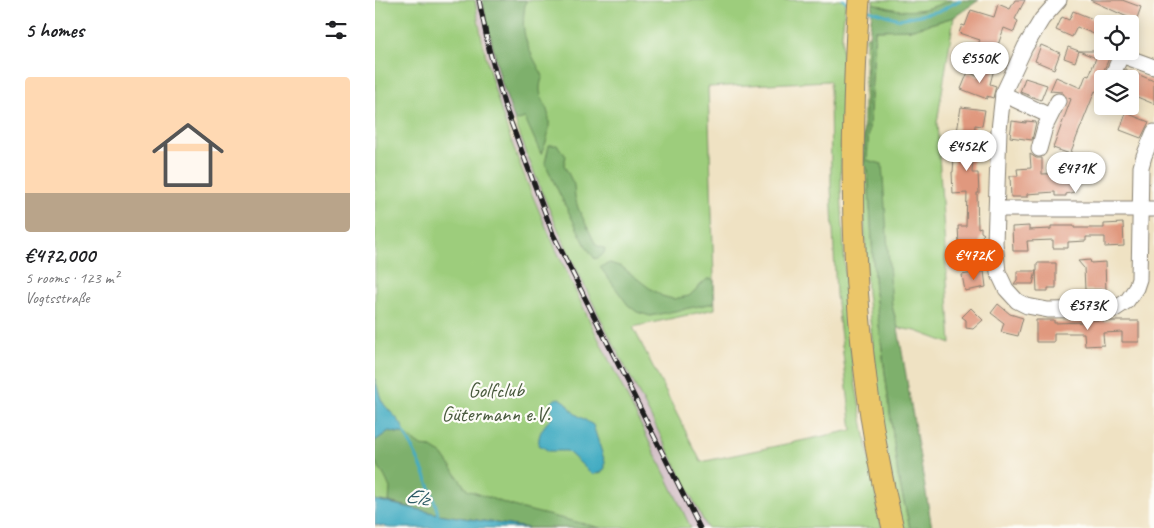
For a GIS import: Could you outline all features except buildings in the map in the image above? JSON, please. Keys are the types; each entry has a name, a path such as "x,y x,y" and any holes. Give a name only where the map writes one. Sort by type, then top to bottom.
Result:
{"highway":[{"path":"859,0 856,35 853,212 865,373 885,497 893,528"}],"street":[{"path":"1059,0 1042,19 1025,47 1003,94 999,130 995,243 998,272 1006,289 1017,301 1027,306 1048,310 1115,309 1127,300 1136,288 1139,279 1147,208 1141,167 1154,132"},
{"path":"1138,60 1154,67"},
{"path":"1003,94 1050,116"},
{"path":"1039,149 1045,127 1058,101"},
{"path":"997,209 1147,208"}],"shaded area":[{"path":"475,0 482,0 501,81 515,121 506,125 493,83"},
{"path":"521,138 558,231 707,528 691,528 549,235 512,140"}],"green space":[{"name":"Golfclub Gütermann e.V.","path":"375,0 475,0 483,44 494,87 507,130 523,172 558,254 691,528 528,528 375,500"},
{"path":"482,0 846,0 842,33 841,188 846,291 853,370 882,528 707,528 577,271 521,138 499,70","holes":["830,81 831,186 836,295 852,430 701,462 633,327 715,309 708,87"]},
{"path":"482,0 526,0 523,22 524,32 529,48 543,76 540,89 549,120 547,138 541,154 525,118 515,121 501,81"},
{"path":"873,0 950,0 921,10 903,10 883,7 873,3"},
{"path":"950,0 979,0 954,17 913,29 875,30 867,160 882,164 892,306 898,328 932,528 910,528 898,476 875,293 868,171 864,161 869,36 873,3 893,9 921,10"},
{"path":"954,17 937,123 951,344 916,331 898,328 892,306 867,160 875,30 913,29"},
{"path":"866,36 869,36 864,161 868,171 875,293 898,476 910,528 902,528 882,429 867,293 862,161"},
{"path":"549,145 557,145 566,156 564,165 574,185 578,208 596,245 605,249 601,257 595,259 587,248 545,163"},
{"path":"610,263 622,267 662,296 673,299 689,296 707,279 714,279 714,303 650,316 637,312 628,305 600,267"},
{"path":"389,431 405,434 421,446 430,447 443,455 467,490 519,508 601,528 528,528 438,514 389,502 390,488 375,461 375,441"}],"water":[{"path":"375,378 382,401 401,424 405,434 389,431 375,441"},
{"path":"559,398 566,402 574,413 593,425 605,462 605,468 601,473 592,474 567,451 549,451 539,445 540,433 552,417 551,403"},
{"path":"375,500 438,514 528,528 390,528 375,525"}],"waterway":[{"path":"843,0 851,4"},
{"path":"866,9 899,19 940,11 960,0"},
{"name":"Elz","path":"405,434 424,473 438,514"}],"railway":[{"path":"479,0 489,49 504,104 553,234 700,528"}]}
